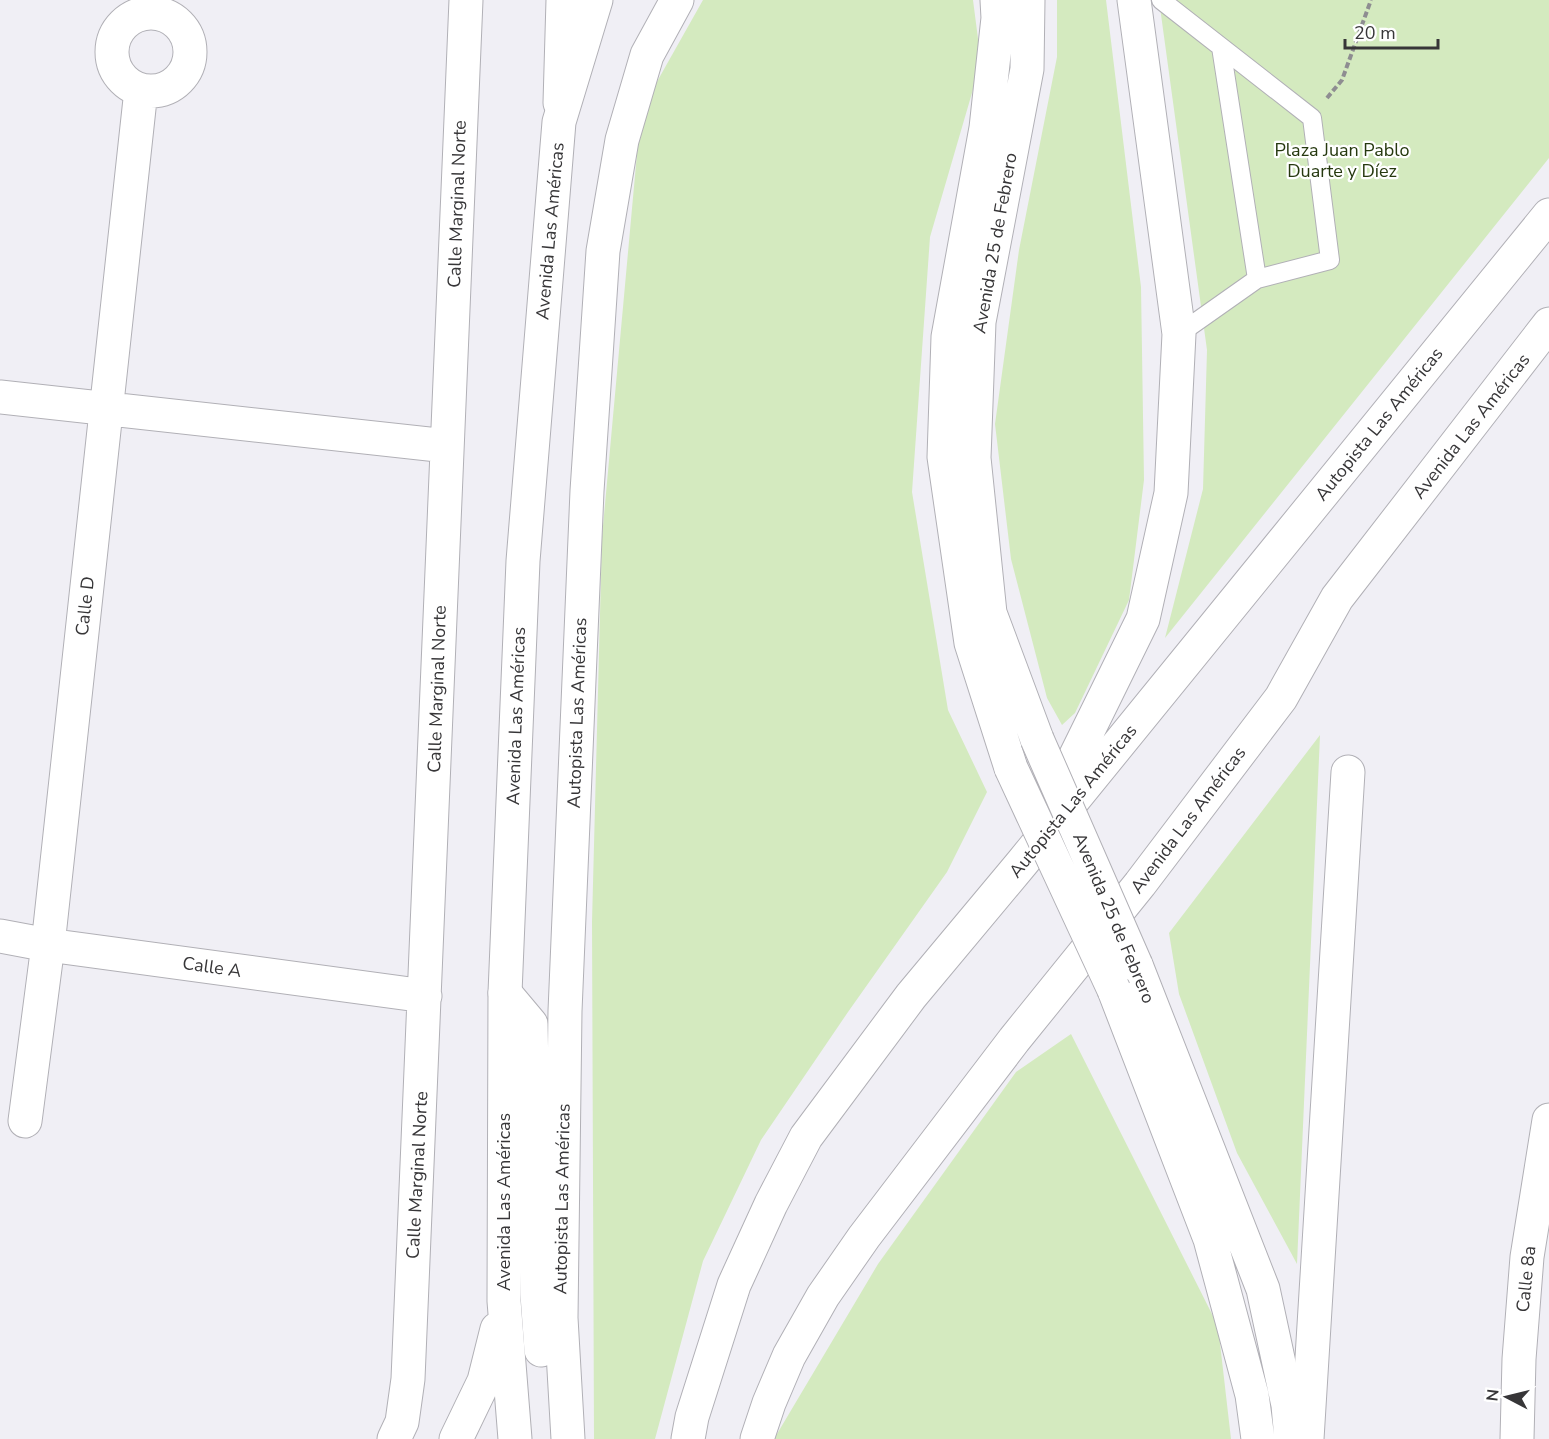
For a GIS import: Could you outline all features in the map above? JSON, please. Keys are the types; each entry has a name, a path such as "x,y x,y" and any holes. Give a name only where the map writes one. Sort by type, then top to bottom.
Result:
{"main road":[{"name":"Calle Marginal Norte","path":"394,1439 402,1422 408,1379 466,0"},
{"path":"559,122 563,0"},
{"path":"559,122 574,0"},
{"name":"Avenida Las Américas","path":"515,1439 504,1301 505,993 523,561 559,122 596,0"},
{"name":"Autopista Las Américas","path":"568,1439 561,1318 565,1011 587,491 603,262 622,140 647,55 677,0"},
{"name":"Avenida 25 de Febrero","path":"997,0 998,18 986,128 948,337 944,457 971,643 1011,768 1114,990 1210,1239 1252,1395 1258,1439"},
{"name":"Avenida 25 de Febrero","path":"1028,0 1027,69 979,322 974,458 990,613 1037,740 1136,965 1263,1289 1288,1405 1291,1439"},
{"path":"1022,863 1143,620 1171,493 1179,334 1134,0"},
{"path":"153,13 171,18 187,16 190,49 188,68 176,83 159,91 141,90 124,81 114,64 113,46 120,28 135,16 153,13"},
{"name":"Calle D","path":"25,1121 48,945 141,90"},
{"name":"Autopista Las Américas","path":"688,1439 692,1417 734,1285 771,1204 806,1137 910,996 1022,863 1549,215"},
{"name":"Avenida Las Américas","path":"757,1439 789,1356 823,1296 864,1237 1014,1040 1140,884 1281,698 1337,598 1549,324"},
{"path":"0,397 447,446"},
{"path":"1307,1439 1348,772"},
{"name":"Calle A","path":"0,936 48,945 424,996"},
{"path":"505,993 531,1024 537,1294 545,1416 560,1439"},
{"name":"Calle 8a","path":"1517,1439 1519,1359 1527,1257 1549,1120"},
{"path":"456,1439 484,1381 504,1301"}],"lane":[{"path":"1161,0 1312,118 1330,260 1257,279 1179,334"},
{"path":"1221,47 1257,279"}],"path":[{"path":"1312,118 1342,80 1371,0"}],"green space":[{"path":"703,0 973,0 981,62 930,237 912,492 948,710 987,792 947,872 761,1140 703,1261 655,1439 594,1439 592,922 602,537 641,110"},
{"path":"1057,0 1106,0 1141,287 1144,480 1129,600 1075,713 1062,725 1047,698 1011,559 995,424 1019,250 1057,57"},
{"name":"Plaza Juan Pablo Duarte y Díez","path":"1159,0 1549,0 1549,158 1165,638 1203,489 1207,350"},
{"path":"1320,735 1297,1264 1237,1153 1179,994 1169,933"},
{"path":"1071,1034 1218,1326 1231,1439 774,1439 878,1264 1016,1072"}]}
